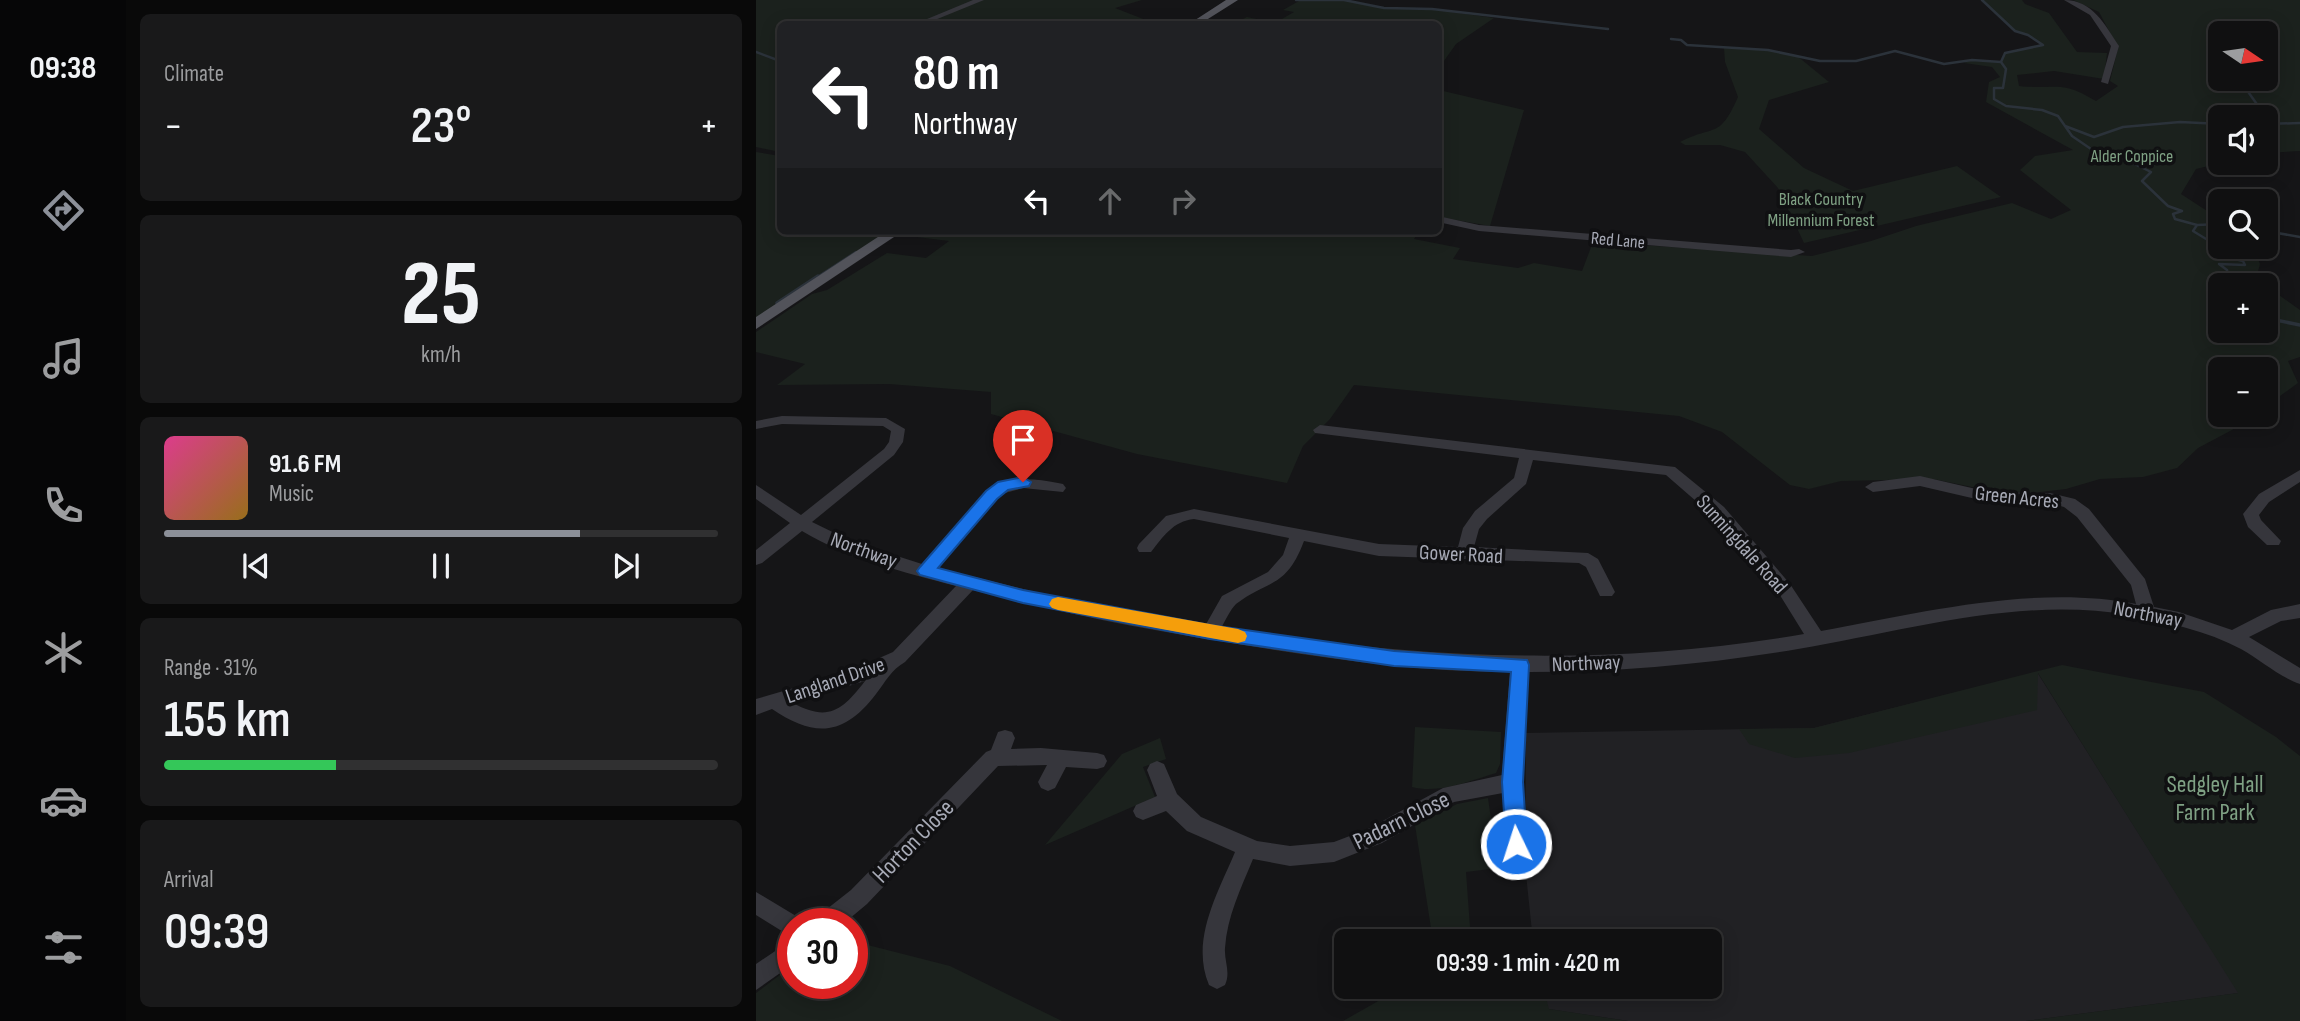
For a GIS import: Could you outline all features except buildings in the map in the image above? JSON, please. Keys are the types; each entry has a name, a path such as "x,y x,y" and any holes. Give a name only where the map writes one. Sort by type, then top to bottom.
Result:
{"main road":[{"path":"1200,21 1233,0"},
{"path":"756,324 890,235"}],"street":[{"path":"927,21 980,0"},
{"path":"2068,0 2093,13 2115,46 2105,82"},
{"name":"Red Lane","path":"1442,220 1492,230 1791,254 1799,252"},
{"path":"756,425 782,420 886,422 898,429 896,445 889,452 756,559"},
{"name":"Sunningdale Road","path":"1320,430 1670,471 1718,511 1784,588 1816,639"},
{"path":"1464,554 1471,528 1481,515 1521,480 1527,454"},
{"path":"2273,541 2254,523 2251,514 2264,498 2300,475"},
{"name":"Green Acres","path":"1873,487 1920,481 1989,497 2050,498 2069,503 2083,513 2139,583 2146,611"},
{"path":"926,571 991,495 1003,486 1023,482 1058,488"},
{"name":"Northway","path":"756,490 802,523 850,547 968,584 1210,632 1394,659 1520,665 1648,661 1816,639 1907,620 2028,604 2063,603 2146,611 2185,620 2234,638 2300,677"},
{"name":"Gower Road","path":"1145,548 1164,524 1183,514 1379,550 1582,557 1592,563 1606,592"},
{"path":"1210,632 1228,601 1274,576 1290,557 1298,536"},
{"name":"Langland Drive","path":"765,704 858,677 885,666 899,657 968,584"},
{"path":"2234,638 2277,615 2300,611"},
{"path":"1516,844 1512,782 1520,665"},
{"path":"765,704 826,722 836,720 877,681 885,666"},
{"name":"Horton Close","path":"846,908 1002,748 1097,761"},
{"path":"1048,782 1060,757"},
{"name":"Padarn Close","path":"1157,770 1169,800 1194,824 1247,847 1290,856 1334,852 1375,836 1450,794 1512,782"},
{"path":"1143,811 1169,800"},
{"path":"1217,978 1213,950 1219,917 1247,847"},
{"path":"756,902 777,916"},
{"path":"756,978 777,962"}],"shaded area":[{"path":"2037,672 2239,993 2026,1021 1628,1021 1548,1009 1546,999 1722,999 1722,929 1532,929 1525,865 1526,733 1814,728"}],"green space":[{"path":"756,0 1142,0 1115,8 1148,21 777,21 777,151 756,147"},
{"path":"1344,0 1384,8 1432,9 1494,18 1456,44 1442,64 1442,21 1278,21 1294,12 1283,10 1299,1"},
{"name":"Alder Coppice","path":"1982,0 2022,0 2025,4 2049,13 2077,52 2107,53 2104,79 2054,71 2017,75 2019,86 2066,88 2096,101 2118,86 2110,81 2118,48 2099,12 2073,0 2300,0 2300,151 2278,152 2278,105 2208,105 2208,166 2196,169 2181,194 2208,212 2208,259 2258,259 2260,264 2258,273 2208,273 2208,343 2278,343 2278,294 2300,310 2300,357 2288,361 2298,383 2278,397 2278,357 2208,357 2208,427 2236,427 2198,448 2177,468 2143,477 2100,479 2066,489 2032,493 1982,489 1933,479 1841,481 1809,489 1790,485 1722,432 1679,416 1354,385 1330,419 1303,446 1287,483 1137,454 991,414 991,392 889,384 777,385 805,364 756,352 756,332 812,294 827,290 887,253 926,258 949,241 901,235 1416,235 1414,239 1460,248 1453,259 1518,268 1534,263 1582,271 1593,242 1812,256 1916,226 2012,203 2051,219 2071,210 2020,170 2035,156 2073,150 1986,102 1989,82 2000,77 1992,67 1964,63 1972,60 2001,62 2005,53 2042,44 2015,31"},
{"path":"1247,17 1266,21 1239,21"},
{"name":"Black Country Millennium Forest","path":"1724,48 1768,50 1796,55 1829,82 1769,100 1759,129 1804,168 1853,191 1957,166 2001,197 1804,243 1778,188 1745,152 1720,145 1685,145 1680,142 1721,125 1738,97 1725,62"},
{"path":"1442,91 1524,110 1490,226 1442,218"},
{"path":"756,152 777,156 777,235 882,235 756,318"},
{"name":"Sedgley Hall Farm Park","path":"2062,665 2204,692 2276,737 2300,756 2300,1021 2026,1021 2238,993 2038,673 2037,710 1849,753 1795,758 1749,744 1739,729 1814,728"},
{"path":"1415,727 1501,732 1500,764 1496,773 1444,788 1412,787"},
{"path":"1160,738 1166,759 1143,767 1155,797 1045,845 1122,754"},
{"path":"1488,798 1498,868 1466,872 1470,929 1431,929 1415,825 1457,804"},
{"path":"868,945 950,966 1062,1021 756,1021 756,993 777,977 777,999 868,999"},
{"path":"1382,999 1546,999 1549,1009 1628,1021 1343,1021"}],"waterway":[{"path":"1296,0 1344,0 1384,8 1432,9 1608,29"},
{"path":"1982,0 2015,31 2028,35 2043,45 2005,53 2001,62"},
{"path":"1671,39 1681,40 1687,45 1768,50 1820,61 1856,61 1895,51 1944,64 1972,60 2001,62"},
{"path":"756,52 777,60"},
{"path":"2001,62 2006,69 2003,88 1994,88 1994,99 2006,106 2042,110 2058,116 2065,126"},
{"path":"2248,91 2257,105"},
{"path":"2065,126 2094,137 2123,127 2180,122 2208,123"},
{"path":"2278,124 2300,123"},
{"path":"2065,126 2072,136 2091,149 2114,154 2151,172 2142,181 2168,206 2182,211 2173,214 2175,219 2197,225"},
{"path":"2197,225 2193,231 2211,242 2209,246 2218,255 2243,261 2245,265 2219,264 2227,273"},
{"path":"2197,225 2208,225"},
{"path":"2278,233 2300,237"},
{"path":"816,278 856,252"},
{"path":"777,303 818,276"},
{"path":"2278,320 2300,325"}],"slow traffic":[{"path":"1058,604 1238,636"}],"route":[{"path":"1023,482 1003,486 991,495 926,571 1023,597 1290,645 1394,659 1520,665 1512,782 1516,844"}]}
